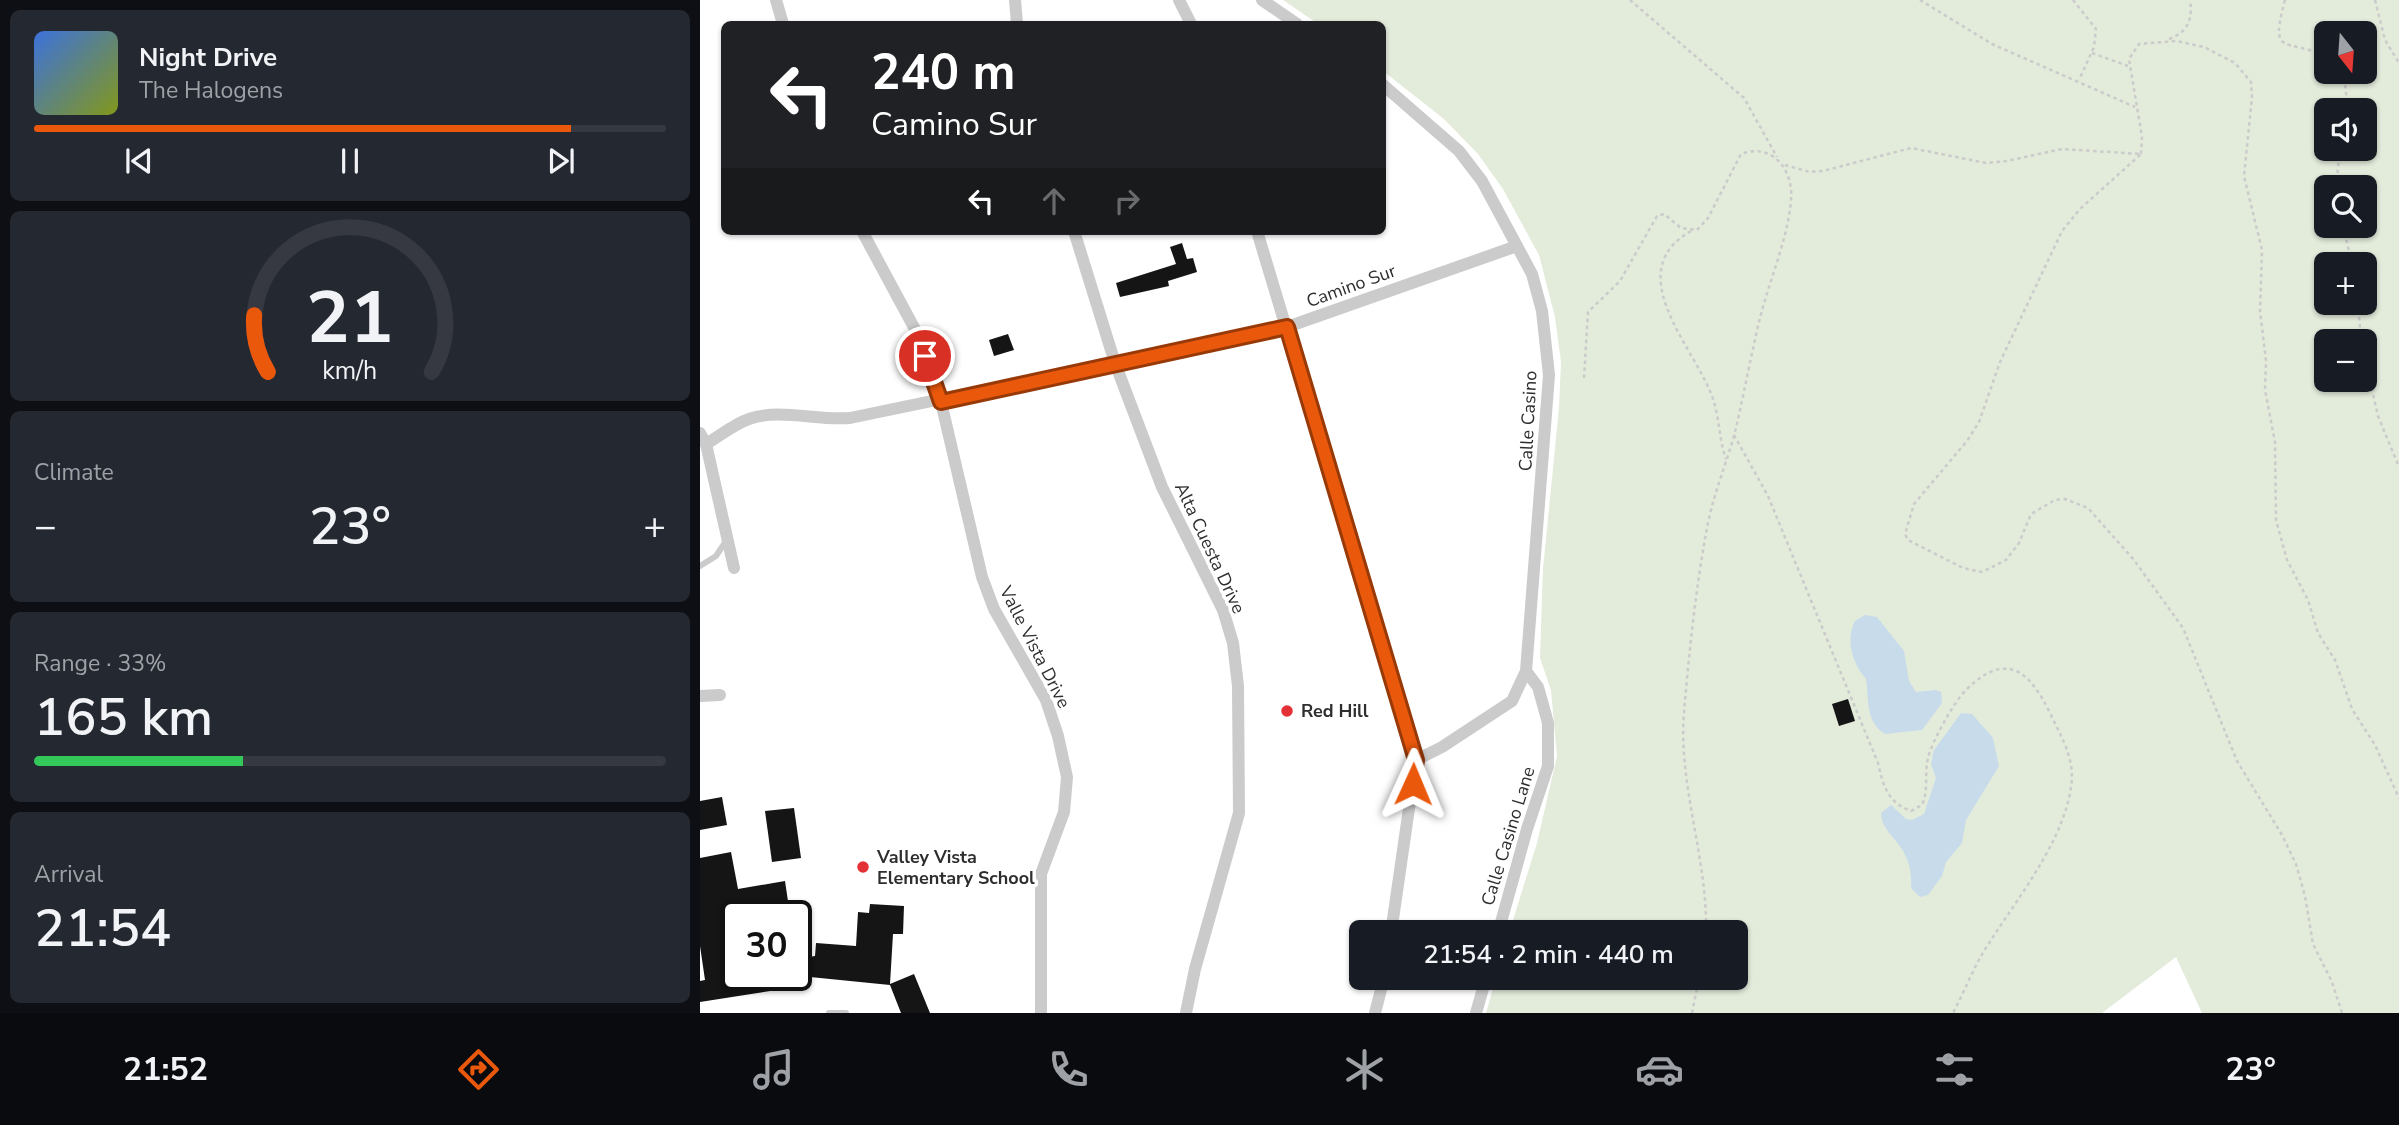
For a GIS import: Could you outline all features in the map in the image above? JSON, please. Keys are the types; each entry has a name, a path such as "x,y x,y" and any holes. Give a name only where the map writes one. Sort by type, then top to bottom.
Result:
{"street":[{"path":"776,0 782,21"},
{"path":"1015,0 1017,21"},
{"path":"1179,0 1190,21"},
{"path":"1262,0 1293,21"},
{"name":"Calle Casino","path":"1386,87 1459,150 1488,191 1532,274 1542,311 1549,375 1526,671 1511,701 1442,747 1416,760"},
{"name":"Valle Vista Drive","path":"864,235 917,333 941,402 982,577 994,609 1046,701 1067,777 1064,812 1041,874 1041,1013"},
{"name":"Alta Cuesta Drive","path":"1074,235 1115,363 1162,487 1223,610 1233,643 1237,677 1239,813 1195,970 1186,1013"},
{"path":"1258,235 1416,760 1393,920"},
{"name":"Camino Sur","path":"703,438 748,419 769,414 826,421 941,402 1287,327 1517,246"},
{"path":"703,438 705,468 734,568"},
{"name":"Calle Casino Lane","path":"1502,920 1548,766 1548,723 1538,687 1526,671"},
{"path":"700,695 720,695"},
{"path":"1375,1013 1381,990"},
{"path":"1476,1013 1483,990"}],"lane":[{"path":"700,566 716,556 726,541"},
{"path":"829,1013 846,1013"}],"path":[{"path":"1630,0 1744,98 1777,157 1785,165 1810,172 1823,171 1911,148 1986,163 2007,162 2062,149 2141,154"},
{"path":"1920,0 1992,44 2136,107"},
{"path":"2073,0 2096,29 2092,53 2079,80"},
{"path":"2162,41 2180,34 2187,27 2191,15 2190,0"},
{"path":"2285,0 2277,29 2279,39 2287,45 2314,53"},
{"path":"2375,0 2385,40 2399,63"},
{"path":"2342,1013 2332,982 2313,944 2305,896 2296,864 2282,835 2237,761 2183,628 2152,581 2088,508 2065,499 2042,506 2031,514 2020,543 2006,560 1982,572 1953,563 1908,540 1905,534 1914,504 1960,450 1979,422 2000,362 2062,231 2080,209 2141,154 2142,137 2129,66 2129,58 2139,44 2183,41 2210,49 2242,68 2251,82 2252,97 2244,176 2262,250 2260,311 2266,361 2265,390 2275,442 2276,520 2287,560 2308,600 2318,633 2335,660 2352,709 2375,745 2399,798"},
{"path":"2092,53 2129,66"},
{"path":"1726,459 1711,392 1674,323 1661,286 1664,256 1677,239 1702,228 1741,155 1756,151 1777,157"},
{"path":"1706,920 1707,903 1686,765 1684,716 1707,528 1734,435 1762,308 1771,288 1791,199 1785,165"},
{"path":"1584,378 1588,312 1620,281 1657,216 1664,214 1670,221 1691,231"},
{"path":"2373,392 2378,416 2399,467"},
{"path":"1734,435 1768,496 1868,738 1883,787 1894,801 1911,811 1922,805 1927,786 1928,757 1966,690 1994,670 2007,667 2018,670 2040,691 2072,760 2073,774 2061,821 2030,881 1980,958 1954,1013"},
{"path":"1692,1013 1697,990"}],"green space":[{"path":"1283,0 2399,0 2399,1013 2202,1013 2176,957 2102,1013 1486,1013 1493,990 1748,990 1748,920 1513,920 1537,843 1557,756 1551,690 1540,658 1543,569 1561,362 1555,317 1539,255 1503,189 1478,154 1444,119 1386,73 1386,21 1314,21"}],"water":[{"path":"1865,615 1877,617 1904,651 1909,681 1916,692 1941,692 1942,703 1922,730 1885,734 1874,723 1869,709 1866,679 1854,659 1851,644 1855,621"},
{"path":"1961,713 1972,714 1993,738 1999,766 1966,820 1962,843 1946,862 1942,876 1928,895 1920,897 1911,888 1908,861 1883,822 1881,813 1891,805 1906,819 1912,820 1924,814 1936,778 1931,764 1934,750"}],"building":[{"path":"1182,243 1187,259 1193,258 1197,272 1168,281 1169,286 1120,297 1116,283 1176,264 1170,247"},
{"path":"1008,334 1014,350 994,356 989,340"},
{"path":"1848,699 1855,721 1839,726 1832,704"},
{"path":"722,797 727,825 700,830 700,801"},
{"path":"794,808 801,858 772,862 765,811"},
{"path":"731,852 738,889 785,881 788,900 721,900 721,991 770,991 700,1002 700,981 705,980 700,946 700,858"},
{"path":"870,904 904,906 903,934 893,934 890,984 914,974 930,1013 901,1013 890,985 812,977 812,956 815,956 816,943 856,946 858,912 869,913"}],"place":[{"name":"Red Hill","path":"1287,711"},
{"name":"Valley Vista Elementary School","path":"863,867"}],"route":[{"path":"925,356 941,402 1287,327 1416,760 1413,784"}]}
